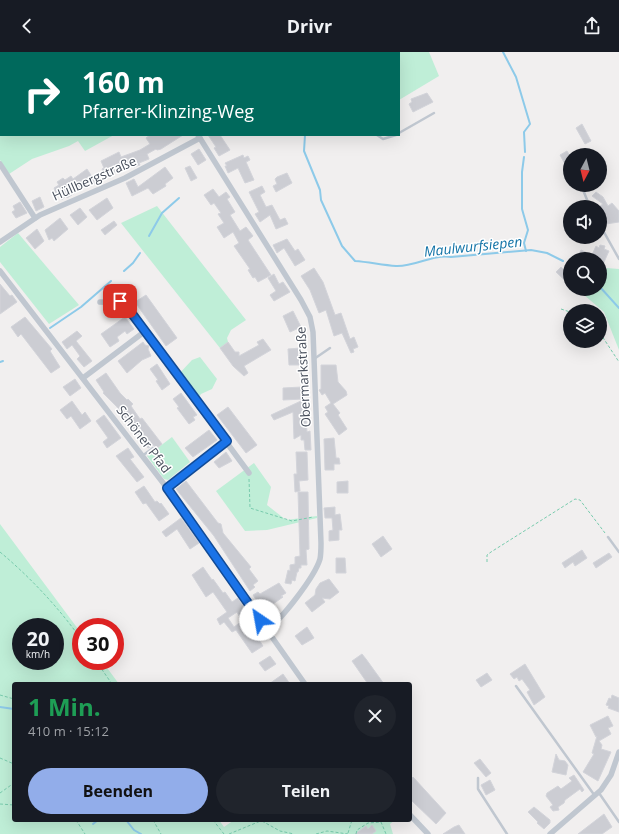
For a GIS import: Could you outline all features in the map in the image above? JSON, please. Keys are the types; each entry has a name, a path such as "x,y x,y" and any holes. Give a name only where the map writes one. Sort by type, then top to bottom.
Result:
{"street":[{"name":"Hüllbergstraße","path":"0,242 36,218 119,181 199,137"},
{"name":"Obermarkstraße","path":"199,137 306,309 313,332 321,543 320,558 295,599 273,626 266,630"},
{"path":"0,164 36,218"},
{"name":"Schöner Pfad","path":"0,272 167,488 304,682"},
{"path":"100,302 122,302 227,441 249,473"},
{"path":"83,378 144,332"},
{"path":"167,488 227,441"},
{"path":"550,834 597,794 612,775 619,752"},
{"path":"412,817 428,834"}],"lane":[{"path":"400,132 434,113"},
{"path":"379,136 384,139 393,136"},
{"path":"607,238 619,259"},
{"path":"314,359 330,348"},
{"path":"142,456 153,448"},
{"path":"608,537 619,552"},
{"path":"516,686 619,822"},
{"path":"478,778 478,789 507,834"}],"path":[{"path":"607,344 619,362"},
{"path":"249,473 250,508 292,521 320,516"},
{"path":"487,562 486,556 491,552 575,499 580,500 608,537"},
{"path":"0,552 18,567 72,627"},
{"path":"102,670 111,682"},
{"path":"0,695 12,698"},
{"path":"0,758 12,763"},
{"path":"0,793 12,784"},
{"path":"0,804 12,805"},
{"path":"77,822 85,834"},
{"path":"154,822 161,834"},
{"path":"215,822 224,834"},
{"path":"229,834 257,822"},
{"path":"265,822 280,831 294,834"},
{"path":"316,834 327,831 348,834 351,822"},
{"path":"356,834 357,830 368,823 374,822"},
{"path":"380,822 385,833 383,834"}],"green space":[{"path":"400,52 429,52 439,76 400,99"},
{"path":"0,136 112,136 85,151 78,141 69,146 32,159 9,174 0,160"},
{"path":"157,206 246,320 231,330 227,338 228,342 220,348 121,223"},
{"path":"18,233 79,305 49,324 0,262 0,247"},
{"path":"607,268 619,269 619,350 607,320 607,304 595,304 585,296 607,296"},
{"path":"200,357 217,379 212,389 201,394 199,397 195,394 193,395 178,375 192,360"},
{"path":"172,437 190,462 168,480 164,479 147,456"},
{"path":"254,463 271,487 267,505 286,520 317,516 317,518 267,530 245,531 216,491"},
{"path":"0,524 72,621 72,670 109,670 118,682 12,682 12,822 220,822 224,827 231,822 392,822 390,824 393,834 0,834"}],"building":[{"path":"427,93 433,102 413,112 409,104 412,102 411,99"},
{"path":"582,124 591,141 585,144 576,128"},
{"path":"149,136 181,136 161,149 156,149 147,154 149,159 139,163 140,165 134,167 133,164 106,177 102,169 104,168 101,161 119,152 121,157 140,150 150,144 146,138"},
{"path":"209,136 221,136 230,150 219,156 214,148 216,147"},
{"path":"199,149 206,160 198,165 191,154"},
{"path":"563,153 563,160 560,155"},
{"path":"243,155 244,158 248,156 250,160 246,162 254,180 245,183 238,168 228,173 225,166 227,166 225,163"},
{"path":"190,166 197,178 191,181 185,168"},
{"path":"165,167 173,178 165,184 166,186 153,194 148,188 132,196 126,183 134,179 138,187"},
{"path":"87,169 96,183 90,186 89,184 67,198 66,196 62,200 59,195 56,197 53,191 55,190 54,188 59,185 57,182 63,178 65,180 71,176 73,179"},
{"path":"287,173 292,183 276,192 273,186 277,184 275,179"},
{"path":"262,186 265,192 260,195 266,207 272,205 280,220 285,218 288,224 276,229 270,215 260,222 255,214 259,212 249,192"},
{"path":"213,189 219,197 226,192 230,197 227,199 235,212 230,215 240,231 246,227 253,236 248,240 271,275 258,282 255,277 253,278 248,270 250,269 234,246 239,243 233,232 224,238 217,227 224,223 218,214 221,213 214,203 211,205 204,195"},
{"path":"596,192 605,200 598,200 592,196"},
{"path":"40,197 44,207 36,211 32,201"},
{"path":"107,198 113,208 97,220 89,210"},
{"path":"20,202 27,213 16,218 12,212 15,210 13,206"},
{"path":"612,203 619,211 619,222 607,224 607,204 608,206"},
{"path":"80,208 87,217 78,225 70,215"},
{"path":"60,218 68,229 54,241 52,238 49,240 45,230"},
{"path":"114,221 117,225 105,235 101,230"},
{"path":"37,229 44,241 35,249 26,238"},
{"path":"287,239 295,251 298,249 305,260 295,266 284,248 277,253 273,245"},
{"path":"600,245 605,246 604,249 609,251 607,255 607,252 593,252 596,246 599,248"},
{"path":"561,267 563,269 563,278 556,272"},
{"path":"314,268 323,282 335,315 341,313 350,339 354,337 358,347 353,349 354,352 351,353 342,333 334,336 326,310 319,313 310,290 301,276"},
{"path":"274,274 279,284 283,282 290,292 274,301 270,295 276,291 268,278"},
{"path":"0,284 17,302 0,314"},
{"path":"146,295 177,338 166,346 135,302"},
{"path":"293,311 301,327 290,332 283,316"},
{"path":"25,317 52,349 50,351 60,367 51,373 21,334 18,337 11,327"},
{"path":"125,317 134,329 127,334 125,331 117,337 119,341 110,347 101,334"},
{"path":"77,331 82,336 76,341 92,361 84,367 77,359 80,356 72,345 67,349 62,342"},
{"path":"263,339 271,350 244,366 248,373 244,376 233,366 220,348 228,342 235,352 239,352 239,356 259,345 257,342"},
{"path":"143,342 145,345 149,346 148,349 151,356 142,360 127,373 118,361"},
{"path":"301,348 302,363 300,363 300,365 289,365 288,349"},
{"path":"157,364 170,384 162,390 156,381 158,380 150,369"},
{"path":"321,365 336,365 338,382 346,391 347,395 333,404 340,413 338,415 347,429 339,435 325,414 328,412 325,407 331,403 325,393 322,395 319,390 321,389"},
{"path":"106,373 120,393 133,404 131,406 140,419 142,418 162,444 155,450 154,445 148,448 117,407 103,393 104,392 96,380"},
{"path":"75,379 81,388 70,396 63,387"},
{"path":"302,387 303,399 283,400 283,388"},
{"path":"181,393 197,415 193,417 195,420 189,424 177,408 179,407 173,399"},
{"path":"303,400 303,408 309,408 309,419 306,419 307,432 310,431 311,450 305,450 304,440 301,440 301,435 294,439 293,412 274,420 271,415"},
{"path":"72,401 82,415 85,412 91,421 80,429 71,416 67,419 60,410"},
{"path":"228,407 257,445 246,453 217,415"},
{"path":"104,415 121,438 107,448 103,442 108,438 96,421"},
{"path":"209,430 217,440 193,457 185,448"},
{"path":"334,438 336,458 339,458 340,464 334,464 334,470 325,470 324,439"},
{"path":"128,448 134,457 130,459 144,477 137,482 116,456"},
{"path":"226,452 232,461 219,468 214,462"},
{"path":"296,452 307,452 308,480 299,481 300,491 295,492 294,474 297,474"},
{"path":"186,481 218,523 221,524 223,533 251,567 249,569 258,581 253,585 255,587 250,591 214,536 176,489"},
{"path":"348,481 348,493 337,493 337,482"},
{"path":"144,486 155,502 157,501 160,504 161,503 169,514 159,521 146,503 143,504 135,492"},
{"path":"298,492 308,492 309,549 306,550 307,565 301,565 301,568 299,568 297,572 295,581 292,580 291,584 285,583 288,570 290,571 290,565 295,564 295,557 300,556"},
{"path":"335,507 335,515 340,514 342,530 339,530 339,540 329,541 329,531 333,530 332,518 325,518 324,508"},
{"path":"181,518 199,543 190,549 177,529 166,537 162,532"},
{"path":"383,536 392,549 381,557 372,544"},
{"path":"582,550 587,558 575,566 573,562 565,568 562,563"},
{"path":"609,553 612,557 596,568 593,563"},
{"path":"336,558 345,558 346,573 336,573"},
{"path":"203,567 212,580 213,579 223,593 225,592 232,602 238,598 256,627 252,629 263,646 252,653 236,630 232,632 224,622 220,625 217,619 227,612 213,592 206,597 192,575","holes":["237,612 242,621 234,627 228,618"]},
{"path":"329,579 339,592 330,599 322,598 325,602 312,612 305,603 315,595 316,589 320,583"},
{"path":"279,583 286,593 273,604 274,607 265,613 253,595 258,592 260,594"},
{"path":"307,627 314,638 302,645 295,636"},
{"path":"362,654 383,682 367,682 352,661"},
{"path":"270,656 276,664 265,671 259,663"},
{"path":"525,664 545,697 534,705 527,692 530,690 522,679 519,681 517,677 514,679 510,674"},
{"path":"487,673 492,680 481,687 476,680"},
{"path":"283,674 289,682 272,682"},
{"path":"612,695 619,698 619,712 608,708 609,706 606,705 609,698 611,699"},
{"path":"608,716 613,726 608,728 611,734 599,741 602,745 601,749 611,752 598,781 583,772 594,754 592,753 597,736 596,737 590,725"},
{"path":"556,754 559,760 565,761 568,765 566,775 552,772"},
{"path":"480,759 491,773 486,777 474,763"},
{"path":"574,775 584,790 582,792 580,789 558,807 559,810 553,811 550,807 553,805 546,796 547,793 558,786 561,789 572,781 569,778"},
{"path":"413,777 446,813 436,824 412,801"},
{"path":"490,780 495,790 486,795 481,785"},
{"path":"534,807 550,820 550,823 544,829 528,812"},
{"path":"604,814 612,827 602,834 578,834"},
{"path":"372,825 376,831 372,834 355,834 366,826 368,829"},
{"path":"459,825 465,834 443,834 454,827"}],"waterway":[{"path":"503,52 516,77 530,124 524,132 525,152"},
{"name":"Maulwurfsiepen","path":"305,136 304,151 320,190 321,200 342,246 355,261 391,266 403,266 437,257 531,250 547,253 563,261"},
{"path":"524,157 522,172 522,209 528,230 524,243 526,251"},
{"path":"149,236 162,213 179,198"},
{"path":"124,271 133,263 140,253"},
{"path":"50,328 81,307 111,281"},
{"name":"Maulwurfsiepen","path":"607,295 619,308"},
{"path":"0,707 12,709"},
{"path":"128,822 134,830 141,834"}],"route":[{"path":"120,301 124,303 170,367 227,441 167,488 260,620"}]}
